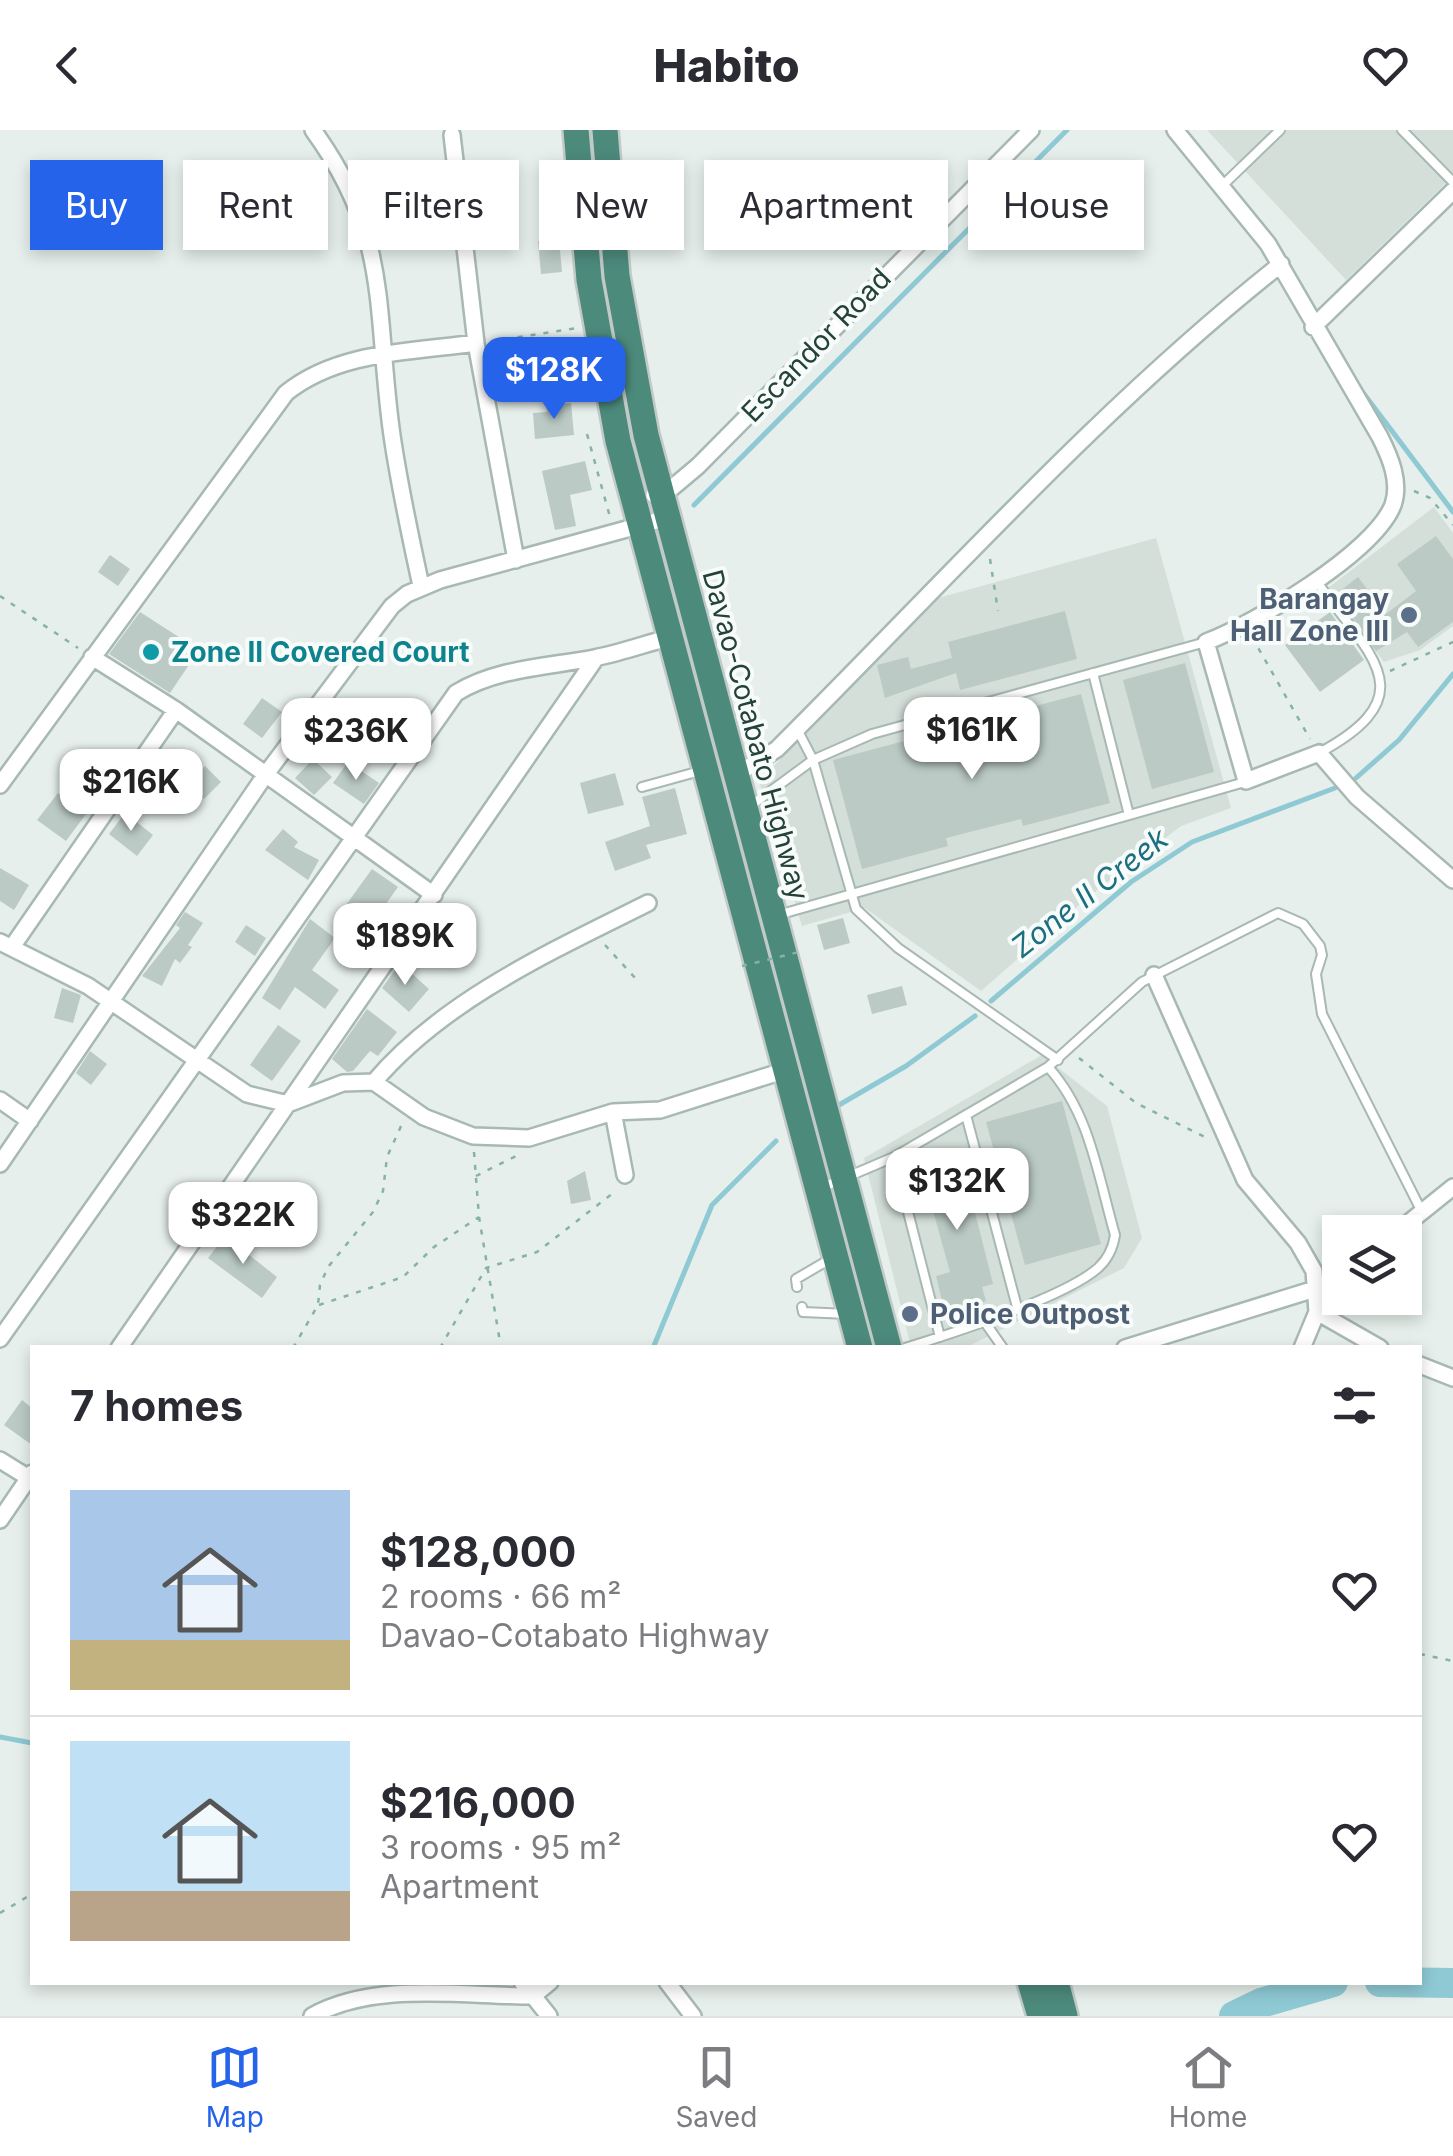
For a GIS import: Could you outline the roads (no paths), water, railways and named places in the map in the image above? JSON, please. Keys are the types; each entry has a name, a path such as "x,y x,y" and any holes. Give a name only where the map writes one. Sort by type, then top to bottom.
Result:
{"highway":[{"name":"Davao-Cotabato Highway","path":"576,130 596,326 637,513 859,1345"},
{"name":"Davao-Cotabato Highway","path":"605,130 624,321 664,506 888,1345"},
{"path":"718,818 745,811"},
{"path":"746,924 774,916"},
{"path":"1031,1985 1040,2016"},
{"path":"1057,1985 1065,2016"}],"street":[{"path":"313,130 366,224 376,264 400,487 421,586"},
{"name":"Escandor Road","path":"637,513 664,506 698,466 1030,130"},
{"path":"1175,130 1281,264 1388,454 1396,488 1393,504 1373,533 1315,579 1246,625 1206,642 1246,782 1319,753 1383,822 1453,880"},
{"path":"452,135 476,343 516,560"},
{"path":"1314,327 1453,191"},
{"path":"736,775 763,760 797,729 985,536 1173,354 1281,264"},
{"path":"0,784 286,394 325,367 476,343"},
{"path":"0,1164 266,774 379,622 407,594 421,586 614,533 637,513 664,506"},
{"path":"0,1339 456,693 472,683 516,671 596,658 671,637"},
{"path":"92,657 176,710 434,896"},
{"path":"121,1345 596,658"},
{"path":"176,710 6,945 113,1002 247,1094 288,1104 343,1083 374,1082 410,1108 473,1136 529,1138 613,1112 660,1110 786,1070"},
{"path":"374,1082 412,1044 445,1020 648,902"},
{"path":"1154,975 1228,1147 1258,1200 1308,1256 1318,1288 1317,1312 1303,1345"},
{"path":"0,1100 30,1121"},
{"path":"613,1112 625,1175"},
{"path":"1418,1215 1453,1187"},
{"path":"1133,1345 1322,1286"},
{"path":"1317,1312 1375,1345"},
{"path":"1422,1366 1453,1378"},
{"path":"0,1460 30,1475"},
{"path":"0,1520 30,1477"},
{"path":"524,1985 549,2016"},
{"path":"312,2016 336,2003 364,1996 533,1996 546,1985"},
{"path":"669,1985 694,2016"}],"lane":[{"path":"1223,186 1280,130"},
{"path":"1402,130 1453,182"},
{"path":"1315,579 1379,674 1380,704 1373,716 1350,736 1319,753"},
{"path":"745,811 813,760 872,734 1206,642"},
{"path":"1093,673 1129,815"},
{"path":"797,729 813,760 856,909 883,936 1058,1060"},
{"path":"642,788 704,770"},
{"path":"774,916 1246,782"},
{"path":"818,1188 845,1181 894,1157 1048,1067 1071,1050 1131,990 1278,913 1303,924 1322,954 1316,974 1322,1014 1422,1212"},
{"path":"915,1345 984,1321 1085,1278 1106,1260 1113,1247 1114,1235 1082,1116 1072,1093 1048,1067"},
{"path":"966,1115 1017,1307"},
{"path":"894,1157 940,1337"},
{"path":"798,1287 796,1279 836,1256"},
{"path":"802,1307 804,1312 851,1314"},
{"path":"984,1321 1001,1345"}],"waterway":[{"path":"694,505 1067,130"},
{"path":"1358,386 1453,512"},
{"name":"Zone Ⅱ Creek","path":"1356,778 1399,740 1453,674"},
{"name":"Zone Ⅱ Creek","path":"991,1001 1131,882 1192,842 1335,788"},
{"name":"Zone Ⅱ Creek","path":"839,1105 906,1066 975,1016"},
{"name":"Zone Ⅱ Creek","path":"654,1345 712,1205 776,1141"},
{"name":"Zone Ⅱ Creek","path":"0,1737 30,1743"},
{"path":"1422,1983 1453,1983"},
{"path":"1234,2016 1261,2003 1323,1985"}],"place":[{"name":"Barangay Hall Zone III","path":"1409,615"},
{"name":"Zone II Covered Court","path":"151,652"},
{"name":"Police Outpost","path":"910,1314"}]}
